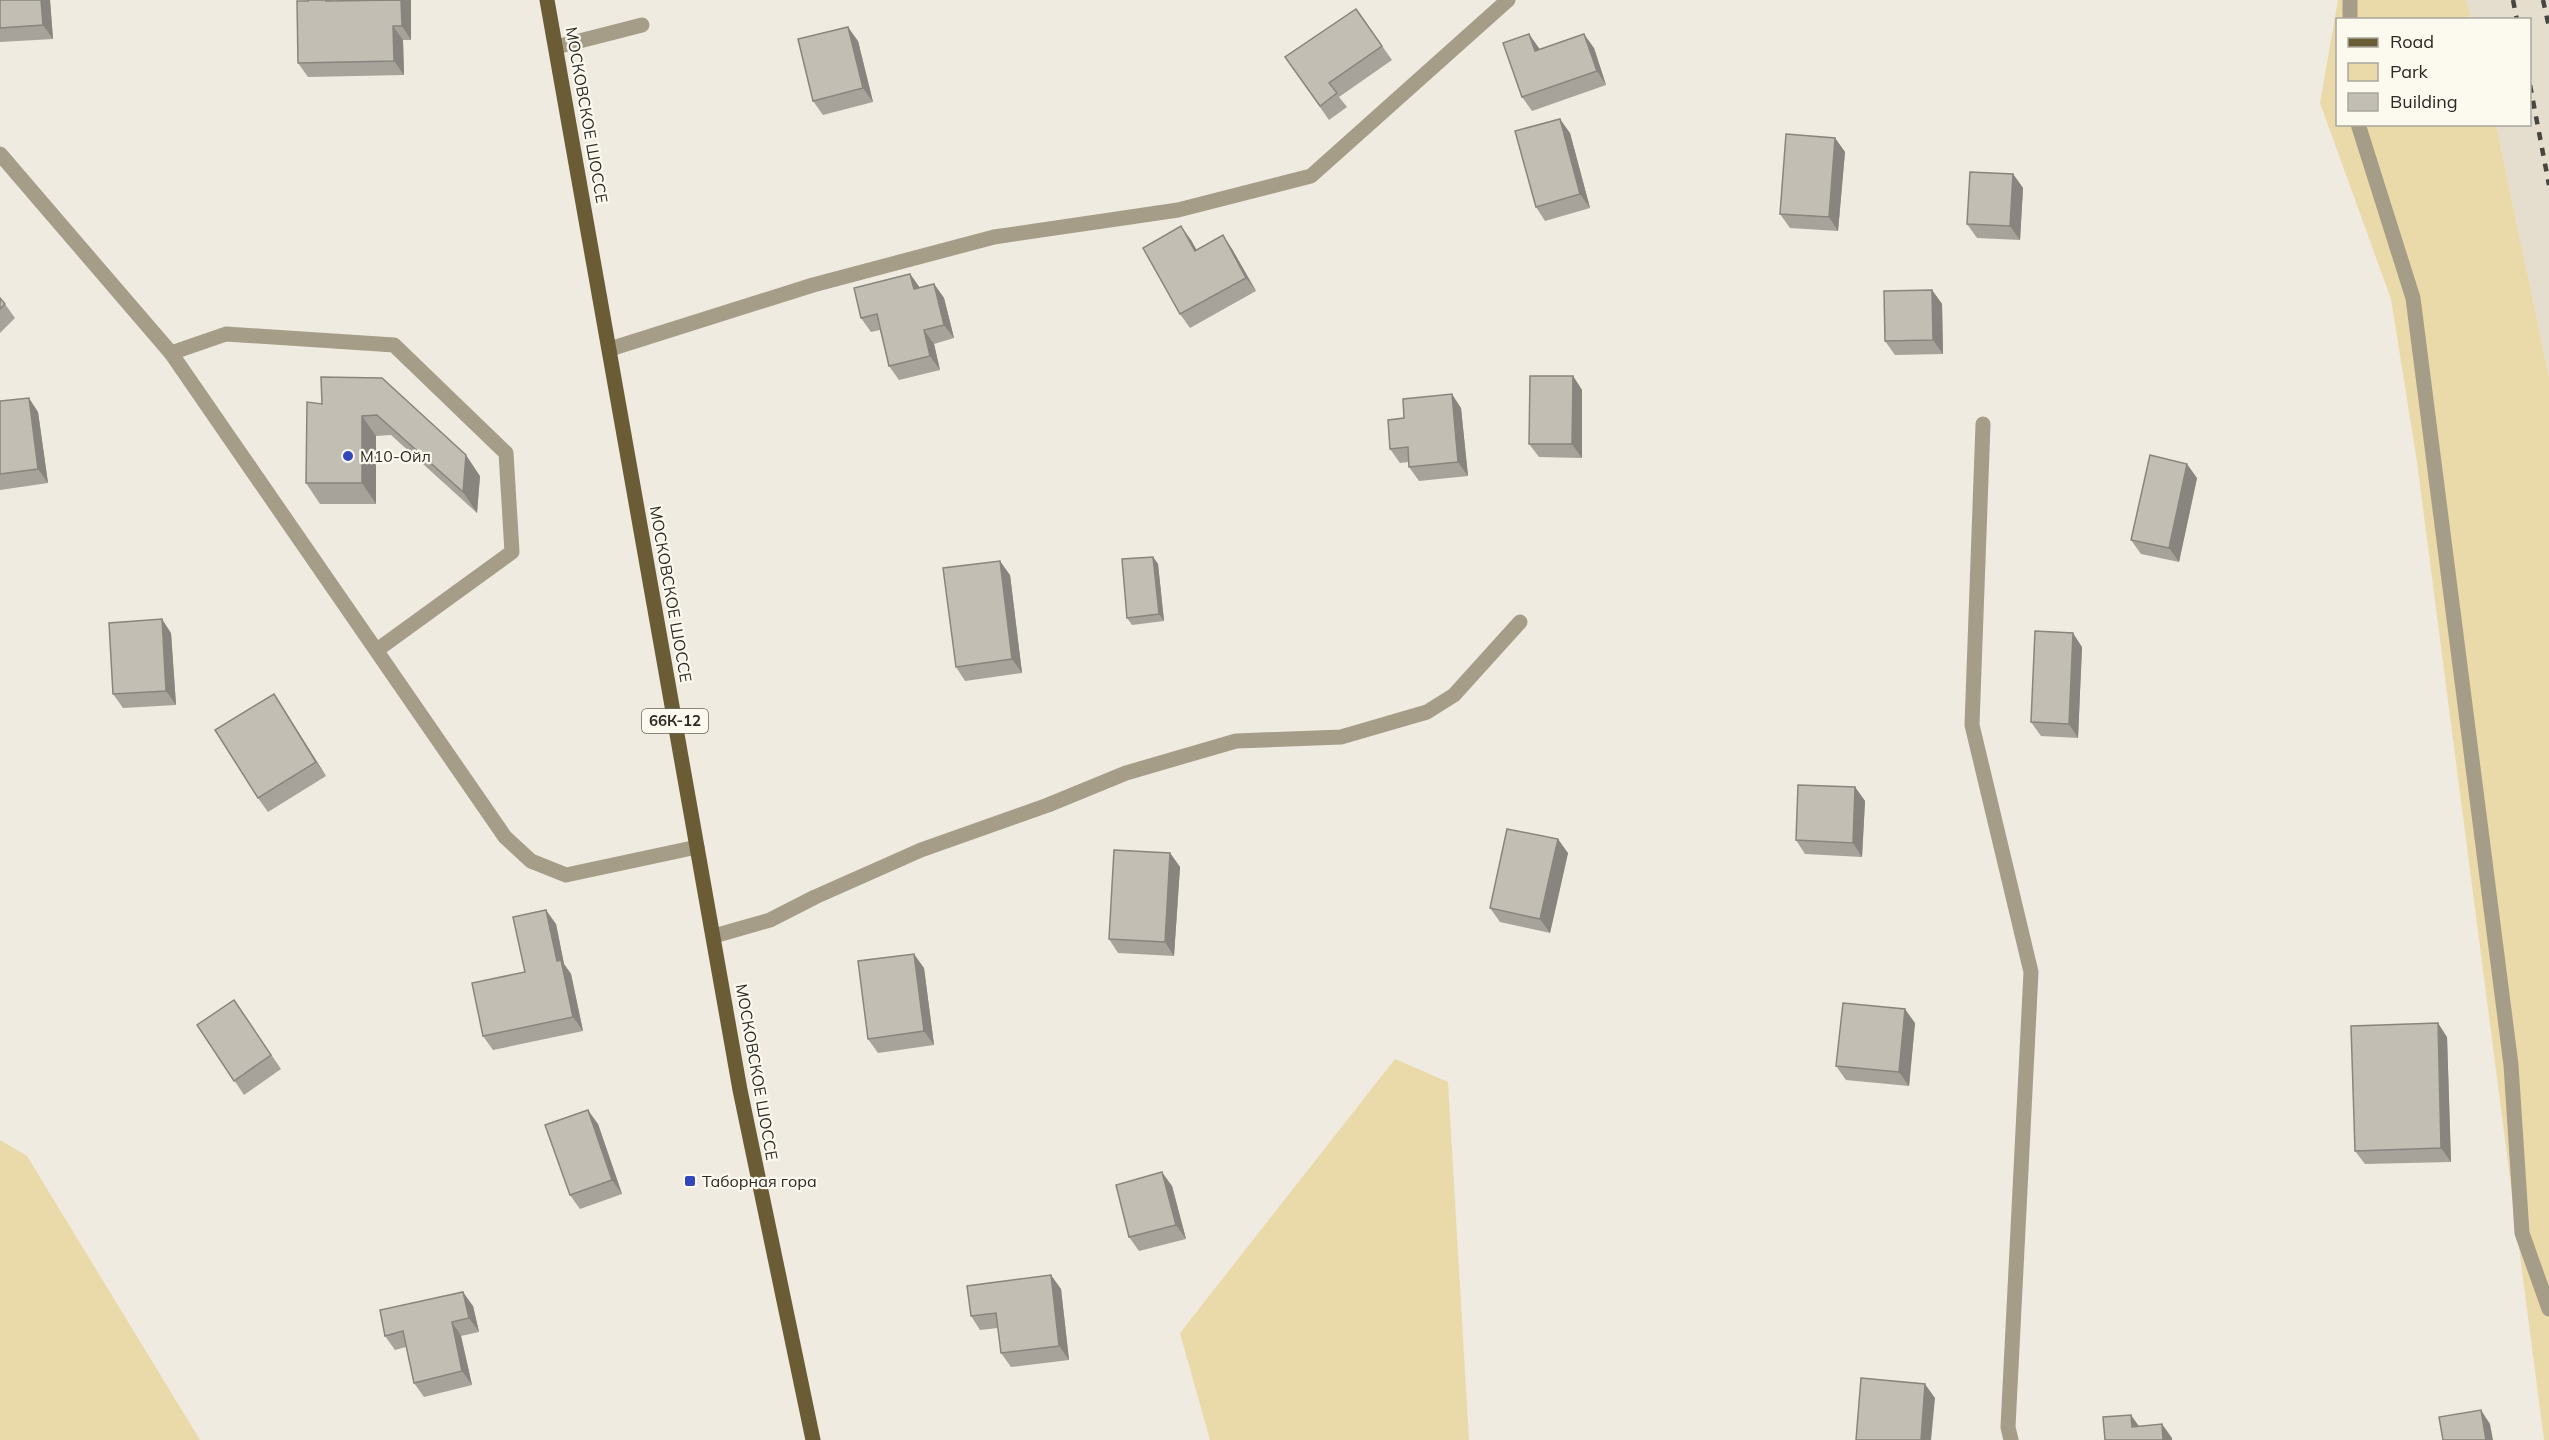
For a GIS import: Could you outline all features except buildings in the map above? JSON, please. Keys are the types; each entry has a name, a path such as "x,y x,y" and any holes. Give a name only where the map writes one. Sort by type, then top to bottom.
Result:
{"main road":[{"name":"МОСКОВСКОЕ ШОССЕ","path":"548,0 740,1090 813,1440"}],"street":[{"path":"610,349 813,285 994,237 1178,210 1311,176 1508,0"},
{"path":"2350,0 2350,18"},
{"path":"556,46 642,25"},
{"path":"2359,126 2413,298 2511,1065 2522,1233 2549,1309"},
{"path":"0,154 171,353 505,837 531,861 566,875 697,847"},
{"path":"171,353 226,334 393,345 506,453 512,552 377,650"},
{"path":"1983,424 1972,725 2031,972 2009,1415 2011,1440"},
{"path":"714,936 770,920 815,897 921,850 1048,805 1126,773 1236,741 1341,737 1426,712 1454,695 1520,622"}],"shaded area":[{"path":"2466,0 2549,0 2549,377 2496,126 2531,126 2531,18 2471,18"}],"green space":[{"path":"2338,0 2466,0 2471,18 2336,18 2336,126 2496,126 2549,377 2549,1440 2544,1440 2417,462 2391,299 2320,103"},
{"path":"1395,1059 1448,1082 1469,1440 1210,1440 1180,1333"},
{"path":"0,1140 27,1156 200,1440 0,1440"}],"railway":[{"path":"2513,0 2517,18"},
{"path":"2543,0 2549,27"},
{"path":"2531,90 2549,185"}],"place":[{"name":"М10-Ойл","path":"348,456"},
{"name":"Таборная гора","path":"690,1181"}]}
